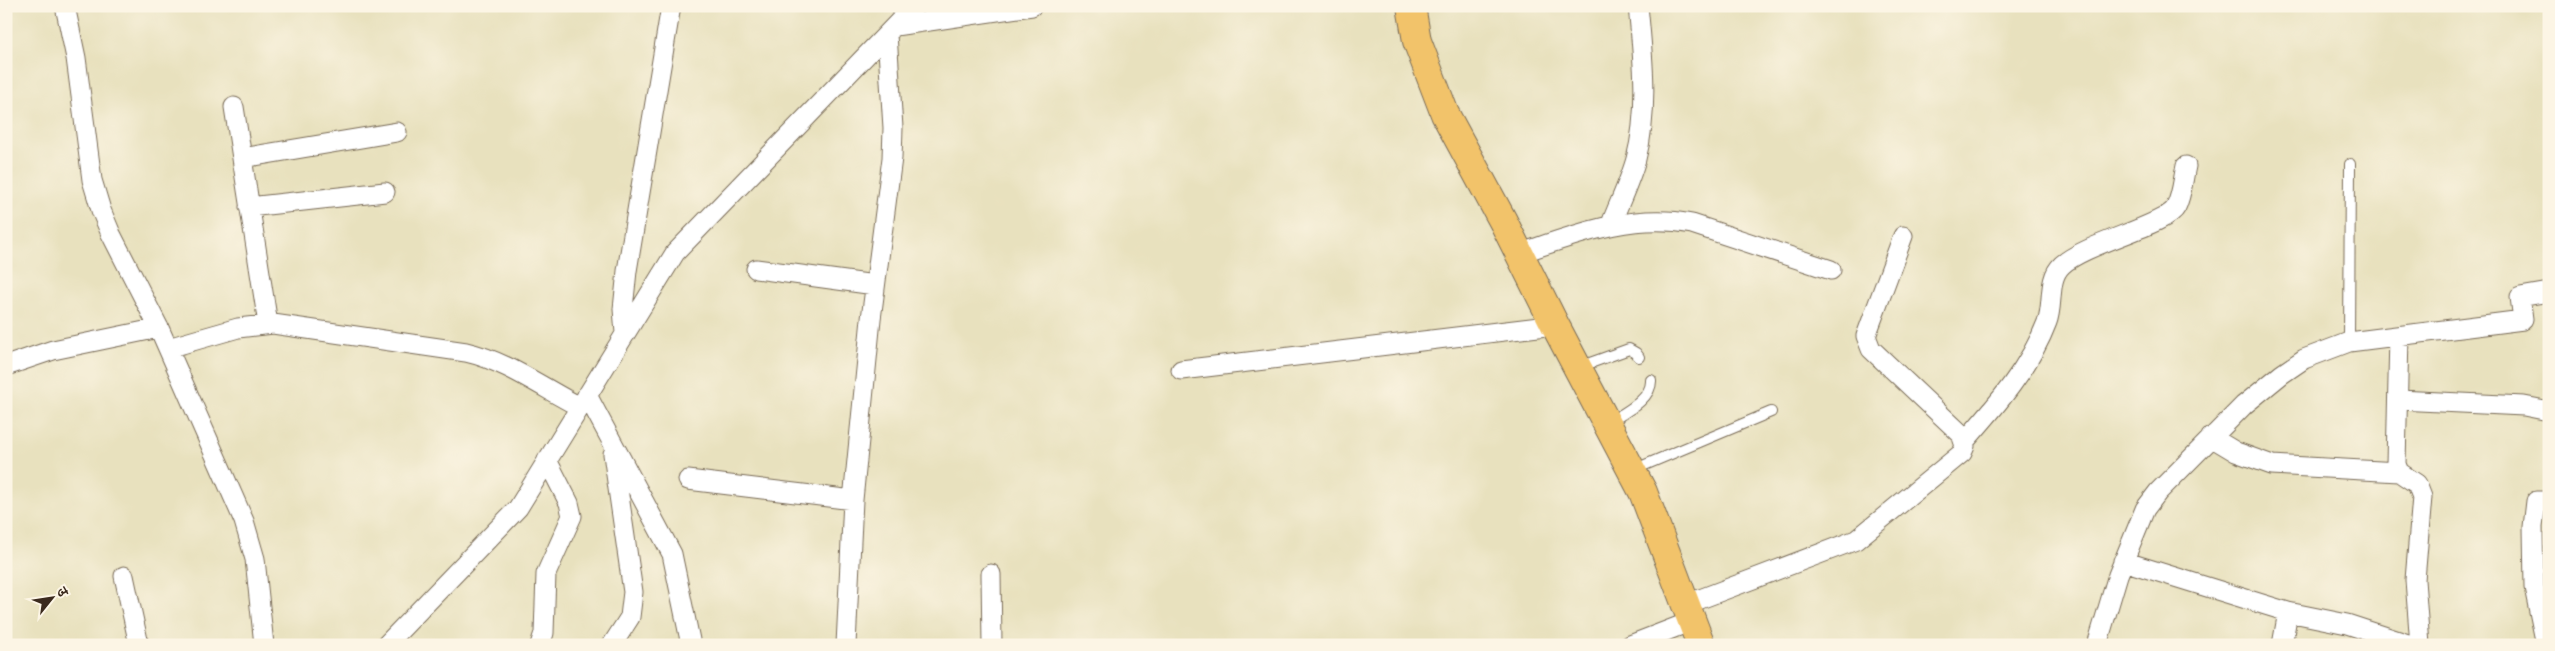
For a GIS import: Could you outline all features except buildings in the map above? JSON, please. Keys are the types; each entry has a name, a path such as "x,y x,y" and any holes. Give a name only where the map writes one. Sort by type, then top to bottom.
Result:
{"main road":[{"path":"1411,6 1417,41 1445,114 1503,221 1554,325 1643,492 1693,623"}],"street":[{"path":"65,6 76,58 92,180 101,210 111,234 159,328 244,522 255,560 264,645"},
{"path":"626,333 623,309 627,272 671,6"},
{"path":"386,645 518,508 675,253 914,6"},
{"path":"891,30 1032,6"},
{"path":"1611,224 1636,160 1638,145 1644,66 1638,6"},
{"path":"841,643 853,500 875,285 892,158 891,30"},
{"path":"234,107 268,324"},
{"path":"242,158 397,132"},
{"path":"1630,645 1693,623 1856,540 1962,454 1965,441 2014,380 2038,340 2047,322 2052,301 2054,279 2058,270 2078,254 2169,216 2176,206 2186,166"},
{"path":"250,206 385,192"},
{"path":"1518,254 1611,224 1638,221 1682,222 1831,270"},
{"path":"1903,236 1866,336 1867,343 1871,349 1961,434 1965,441"},
{"path":"756,269 875,285"},
{"path":"2097,645 2124,561 2146,509 2158,492 2211,437 2244,405 2282,374 2304,359 2349,342 2523,320 2520,297 2549,292"},
{"path":"168,348 238,328 268,324 482,356 584,401 611,440 672,554 690,645"},
{"path":"1181,370 1554,325"},
{"path":"6,366 53,350 159,328"},
{"path":"2399,336 2396,464 2399,472"},
{"path":"2398,400 2524,406 2549,411"},
{"path":"2211,437 2243,455 2272,466 2399,472 2417,484 2422,498 2415,580 2420,645"},
{"path":"611,440 633,592 630,617 612,645"},
{"path":"540,645 544,633 546,574 572,516 569,504 547,460"},
{"path":"688,480 853,500"},
{"path":"2546,645 2534,587 2533,527 2536,501 2549,501"},
{"path":"2124,561 2288,612 2347,624 2411,645"},
{"path":"991,574 992,645"},
{"path":"124,576 139,645"},
{"path":"2282,645 2288,612"}],"lane":[{"path":"2349,342 2350,164"},
{"path":"1578,367 1629,349 1636,352 1639,358"},
{"path":"1607,424 1647,395 1651,388 1650,380"},
{"path":"1632,470 1771,412"}]}
